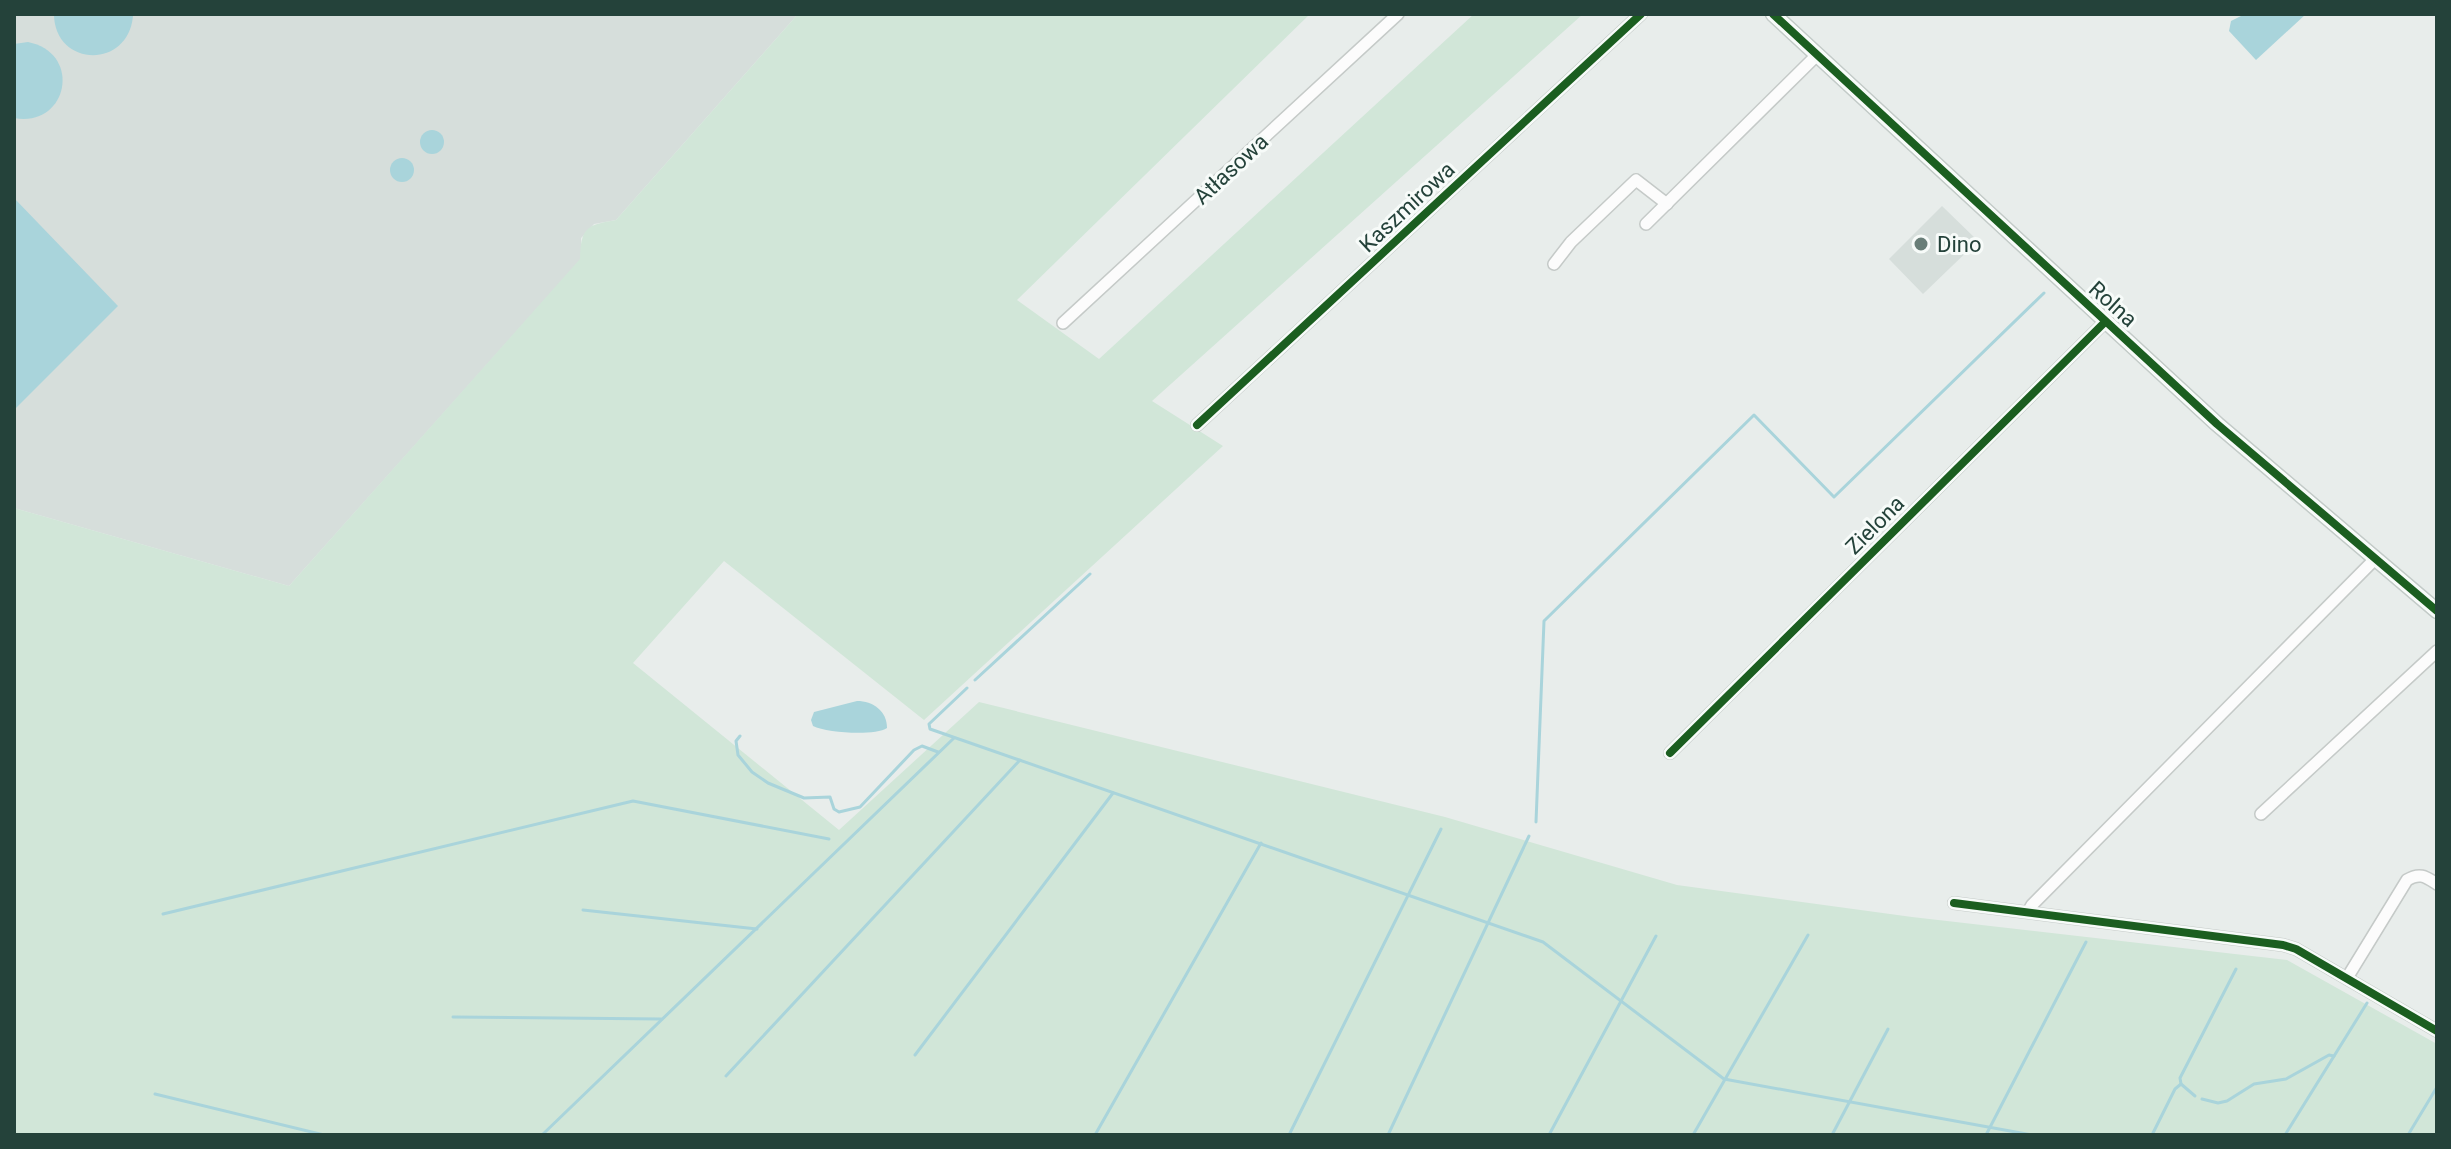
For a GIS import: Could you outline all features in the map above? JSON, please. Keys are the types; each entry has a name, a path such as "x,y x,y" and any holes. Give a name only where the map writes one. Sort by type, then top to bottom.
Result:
{"street":[{"name":"Atłasowa","path":"1063,323 1398,14"},
{"name":"Kaszmirowa","path":"1197,425 1641,14"},
{"name":"Rolna","path":"1773,14 2105,322 2289,487 2437,611"},
{"path":"1646,224 1817,55"},
{"path":"1554,264 1571,242 1636,180 1667,204"},
{"name":"Zielona","path":"1670,753 2105,322"},
{"path":"2028,912 2375,559"},
{"path":"2261,814 2437,651"},
{"path":"2347,978 2407,880 2422,875 2437,884"},
{"path":"1954,903 2283,945 2296,949 2437,1031"}],"shaded area":[{"path":"14,14 798,14 616,220 594,224 581,238 581,259 289,586 14,508"},
{"path":"1942,206 1978,241 1923,294 1889,259"}],"green space":[{"path":"798,14 1310,14 1017,300 1099,359 1474,14 1583,14 1152,401 1223,446 924,720 724,561 633,663 839,830 979,702 1445,817 1677,885 1912,917 2287,960 2437,1044 2437,1135 14,1135 14,508 289,586 580,259 587,230 616,220"}],"water":[{"path":"54,14 133,16 128,34 119,46 106,53 92,55 78,52 66,44 57,32"},
{"path":"2245,14 2306,14 2256,60 2229,31 2231,21"},
{"path":"28,42 45,49 57,60 62,74 62,88 57,101 47,112 32,118 14,118 14,44"},
{"path":"432,130 443,137 444,142 437,153 432,154 421,147 420,142 427,131"},
{"path":"402,158 413,165 414,170 407,181 402,182 391,175 390,170 397,159"},
{"path":"14,198 118,306 14,410"},
{"path":"857,701 878,708 885,717 887,728 851,733 813,726 811,720 814,712"}],"waterway":[{"path":"1536,822 1544,621 1754,415 1834,497 2044,293"},
{"path":"975,680 1090,574"},
{"path":"967,688 929,724 930,729 1543,942 1724,1079 2032,1135"},
{"path":"740,736 736,741 738,755 752,772 768,783 804,798 830,797 834,809 839,812 860,807 914,750 922,746 938,752"},
{"path":"542,1135 954,738"},
{"path":"726,1076 1020,760"},
{"path":"915,1055 1113,793"},
{"path":"163,914 633,801 829,839"},
{"path":"1289,1135 1441,829"},
{"path":"1388,1135 1529,836"},
{"path":"1095,1135 1261,843"},
{"path":"583,910 757,929"},
{"path":"1693,1135 1808,935"},
{"path":"1549,1135 1656,936"},
{"path":"1986,1135 2086,942"},
{"path":"2152,1135 2175,1089 2181,1084 2180,1078 2236,969"},
{"path":"2285,1135 2367,1003"},
{"path":"453,1017 661,1019"},
{"path":"1832,1135 1888,1029"},
{"path":"2202,1099 2218,1103 2227,1101 2254,1084 2286,1079 2329,1055 2334,1056"},
{"path":"2181,1084 2195,1096"},
{"path":"2408,1135 2437,1087"},
{"path":"155,1094 324,1135"}],"cycle path":[{"path":"1197,425 1641,14"},
{"path":"1773,14 2217,424 2437,611"},
{"path":"1670,753 2105,322"},
{"path":"1954,903 2283,945 2296,949 2437,1031"}],"place":[{"name":"Dino","path":"1921,244"}]}
